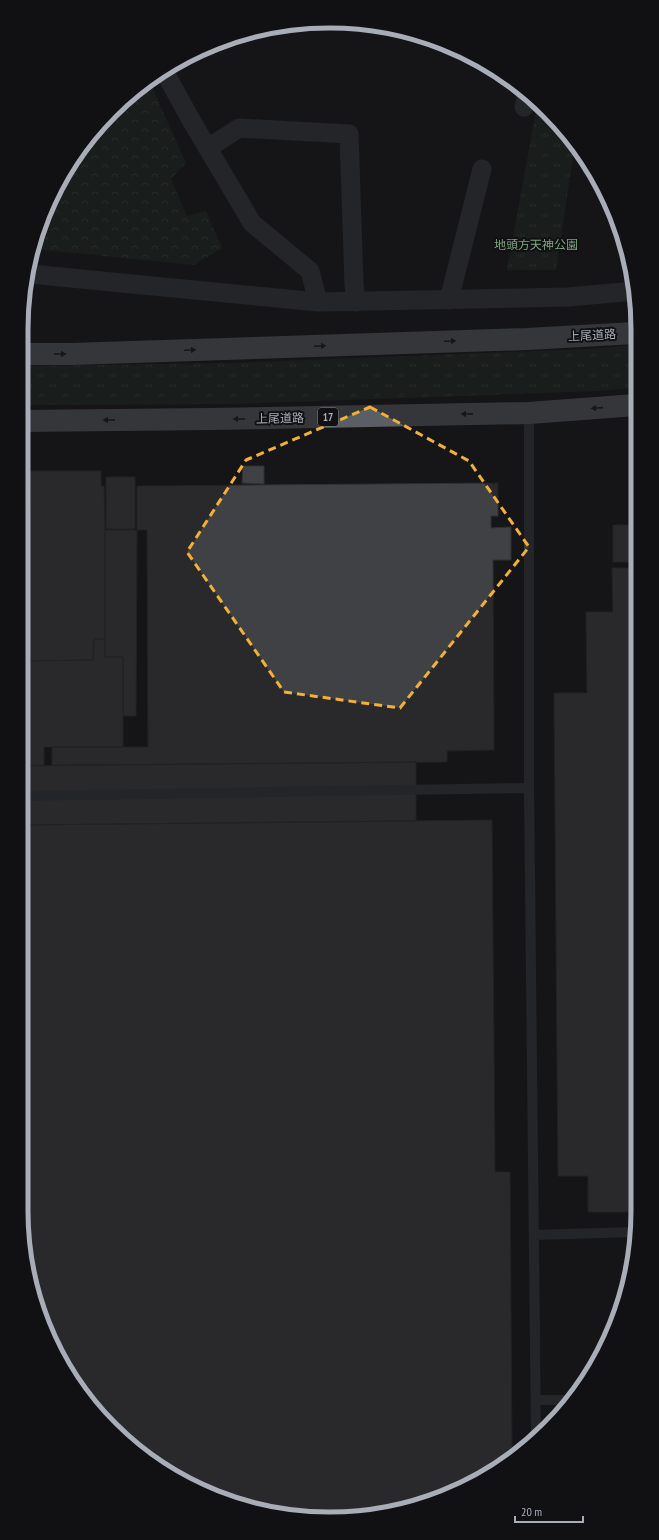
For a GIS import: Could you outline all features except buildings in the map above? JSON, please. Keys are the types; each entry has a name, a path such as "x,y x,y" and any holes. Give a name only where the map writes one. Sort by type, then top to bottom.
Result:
{"highway":[{"name":"上尾道路","path":"28,354 79,354 519,339 631,333"},
{"name":"上尾道路","path":"28,421 529,413 631,405"}],"street":[{"path":"167,76 252,223 310,271 318,302"},
{"path":"208,148 239,128 349,134 354,284 356,302"},
{"path":"449,300 482,169"},
{"path":"33,274 318,302 568,298 628,288"}],"lane":[{"path":"529,413 529,788 536,1430"},
{"path":"28,796 529,788"},
{"path":"534,1235 630,1232"},
{"path":"536,1400 564,1400"}],"highlighted area":[{"path":"370,407 469,461 529,547 400,708 284,692 187,552 246,460"}],"green space":[{"path":"152,87 186,163 171,179 187,216 206,211 222,248 194,265 39,249 59,196 79,162 90,146 116,116"},
{"name":"地頭方天神公園","path":"536,110 543,116 574,153 556,270 507,270"},
{"path":"631,345 631,388 598,391 234,404 28,405 28,366 228,363 589,349"}]}
